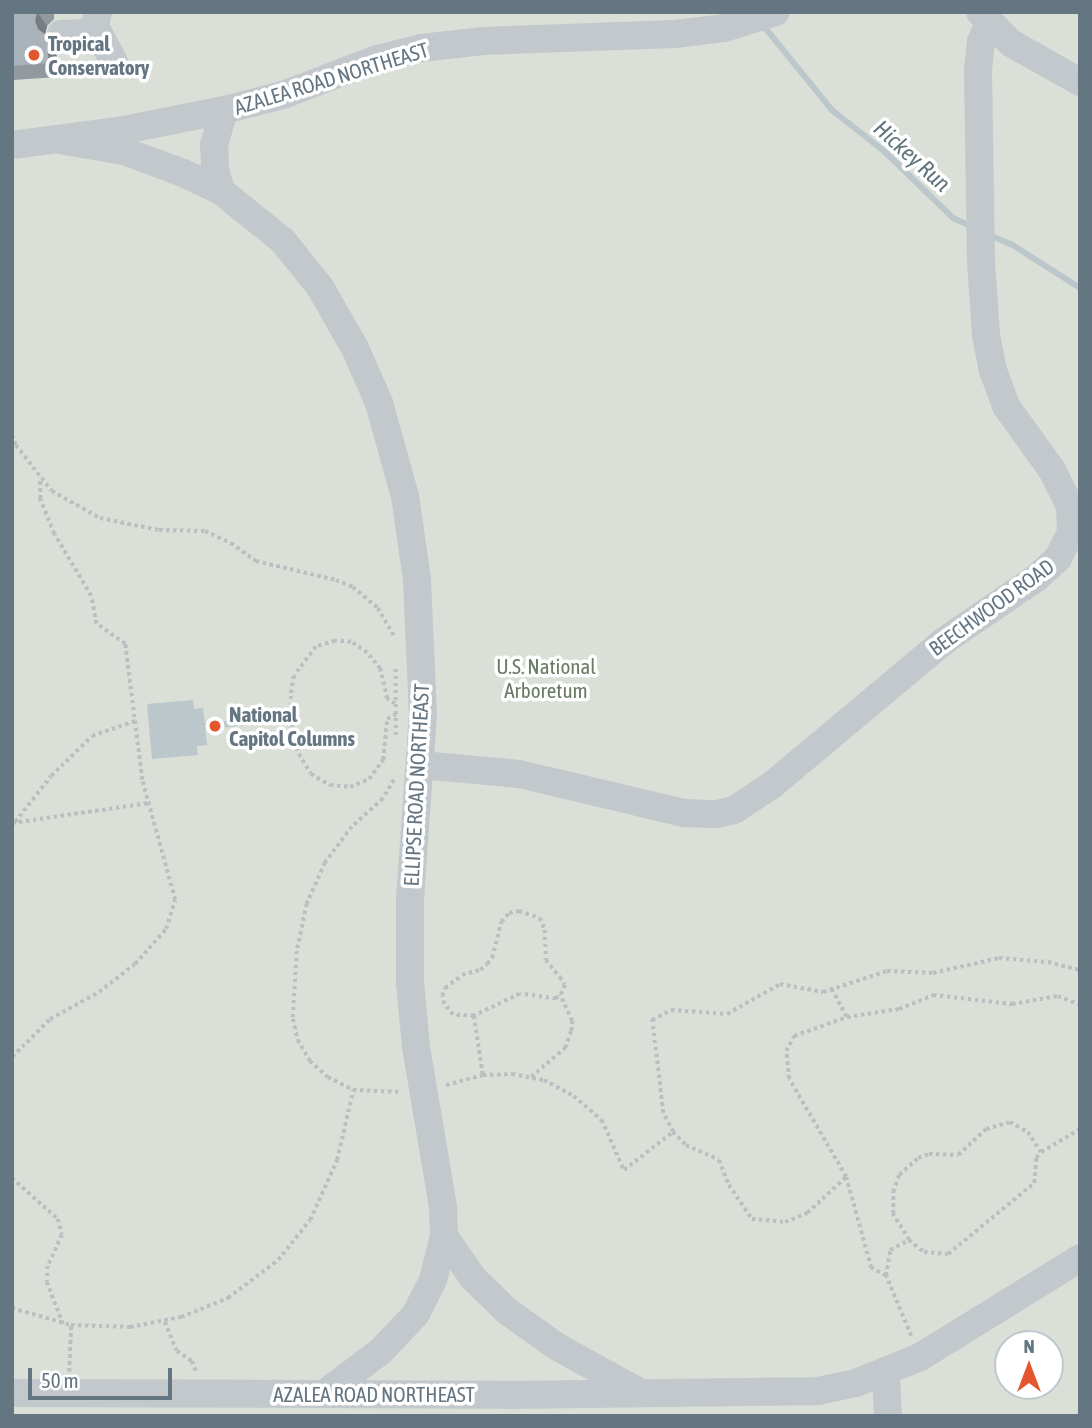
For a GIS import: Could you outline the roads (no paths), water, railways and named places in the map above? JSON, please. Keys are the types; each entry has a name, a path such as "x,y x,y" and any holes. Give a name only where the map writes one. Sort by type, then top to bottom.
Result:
{"street":[{"name":"AZALEA ROAD NORTHEAST","path":"12,145 59,140 224,110 283,95 377,59 421,48 483,41 675,34 724,28 776,12"},
{"path":"985,18 1026,53 1080,82"},
{"name":"BEECHWOOD ROAD","path":"408,767 519,774 684,813 718,814 734,810 772,785 944,640 1044,572 1068,541 1072,524 1070,506 1052,470 1018,427 1001,394 986,335 981,261 979,52 985,18"},
{"path":"61,34 84,33 96,19 114,61"},
{"path":"221,191 215,169 214,145 224,110"},
{"name":"ELLIPSE ROAD NORTHEAST","path":"59,140 135,154 221,191 272,230 309,271 341,321 379,403 405,496 416,568 422,656 408,767 410,982 416,1047 443,1208 444,1236 433,1280 415,1315 381,1351 324,1394"},
{"path":"444,1236 473,1278 507,1311 556,1346 643,1394"},
{"name":"AZALEA ROAD NORTHEAST","path":"30,1401 69,1393 108,1405 190,1394 643,1394 826,1390 920,1357 1080,1258"},
{"path":"886,1371 888,1416"},
{"path":"141,1416 190,1394"}],"waterway":[{"name":"Hickey Run","path":"762,24 832,110 885,152 953,218 971,226"},
{"name":"Hickey Run","path":"987,234 1011,244 1080,288"},
{"path":"205,726 262,721"}],"place":[{"name":"Tropical Conservatory","path":"34,55"},
{"name":"National Capitol Columns","path":"215,726"}],"park label":[{"name":"U.S. National Arboretum","path":"546,678"}]}
